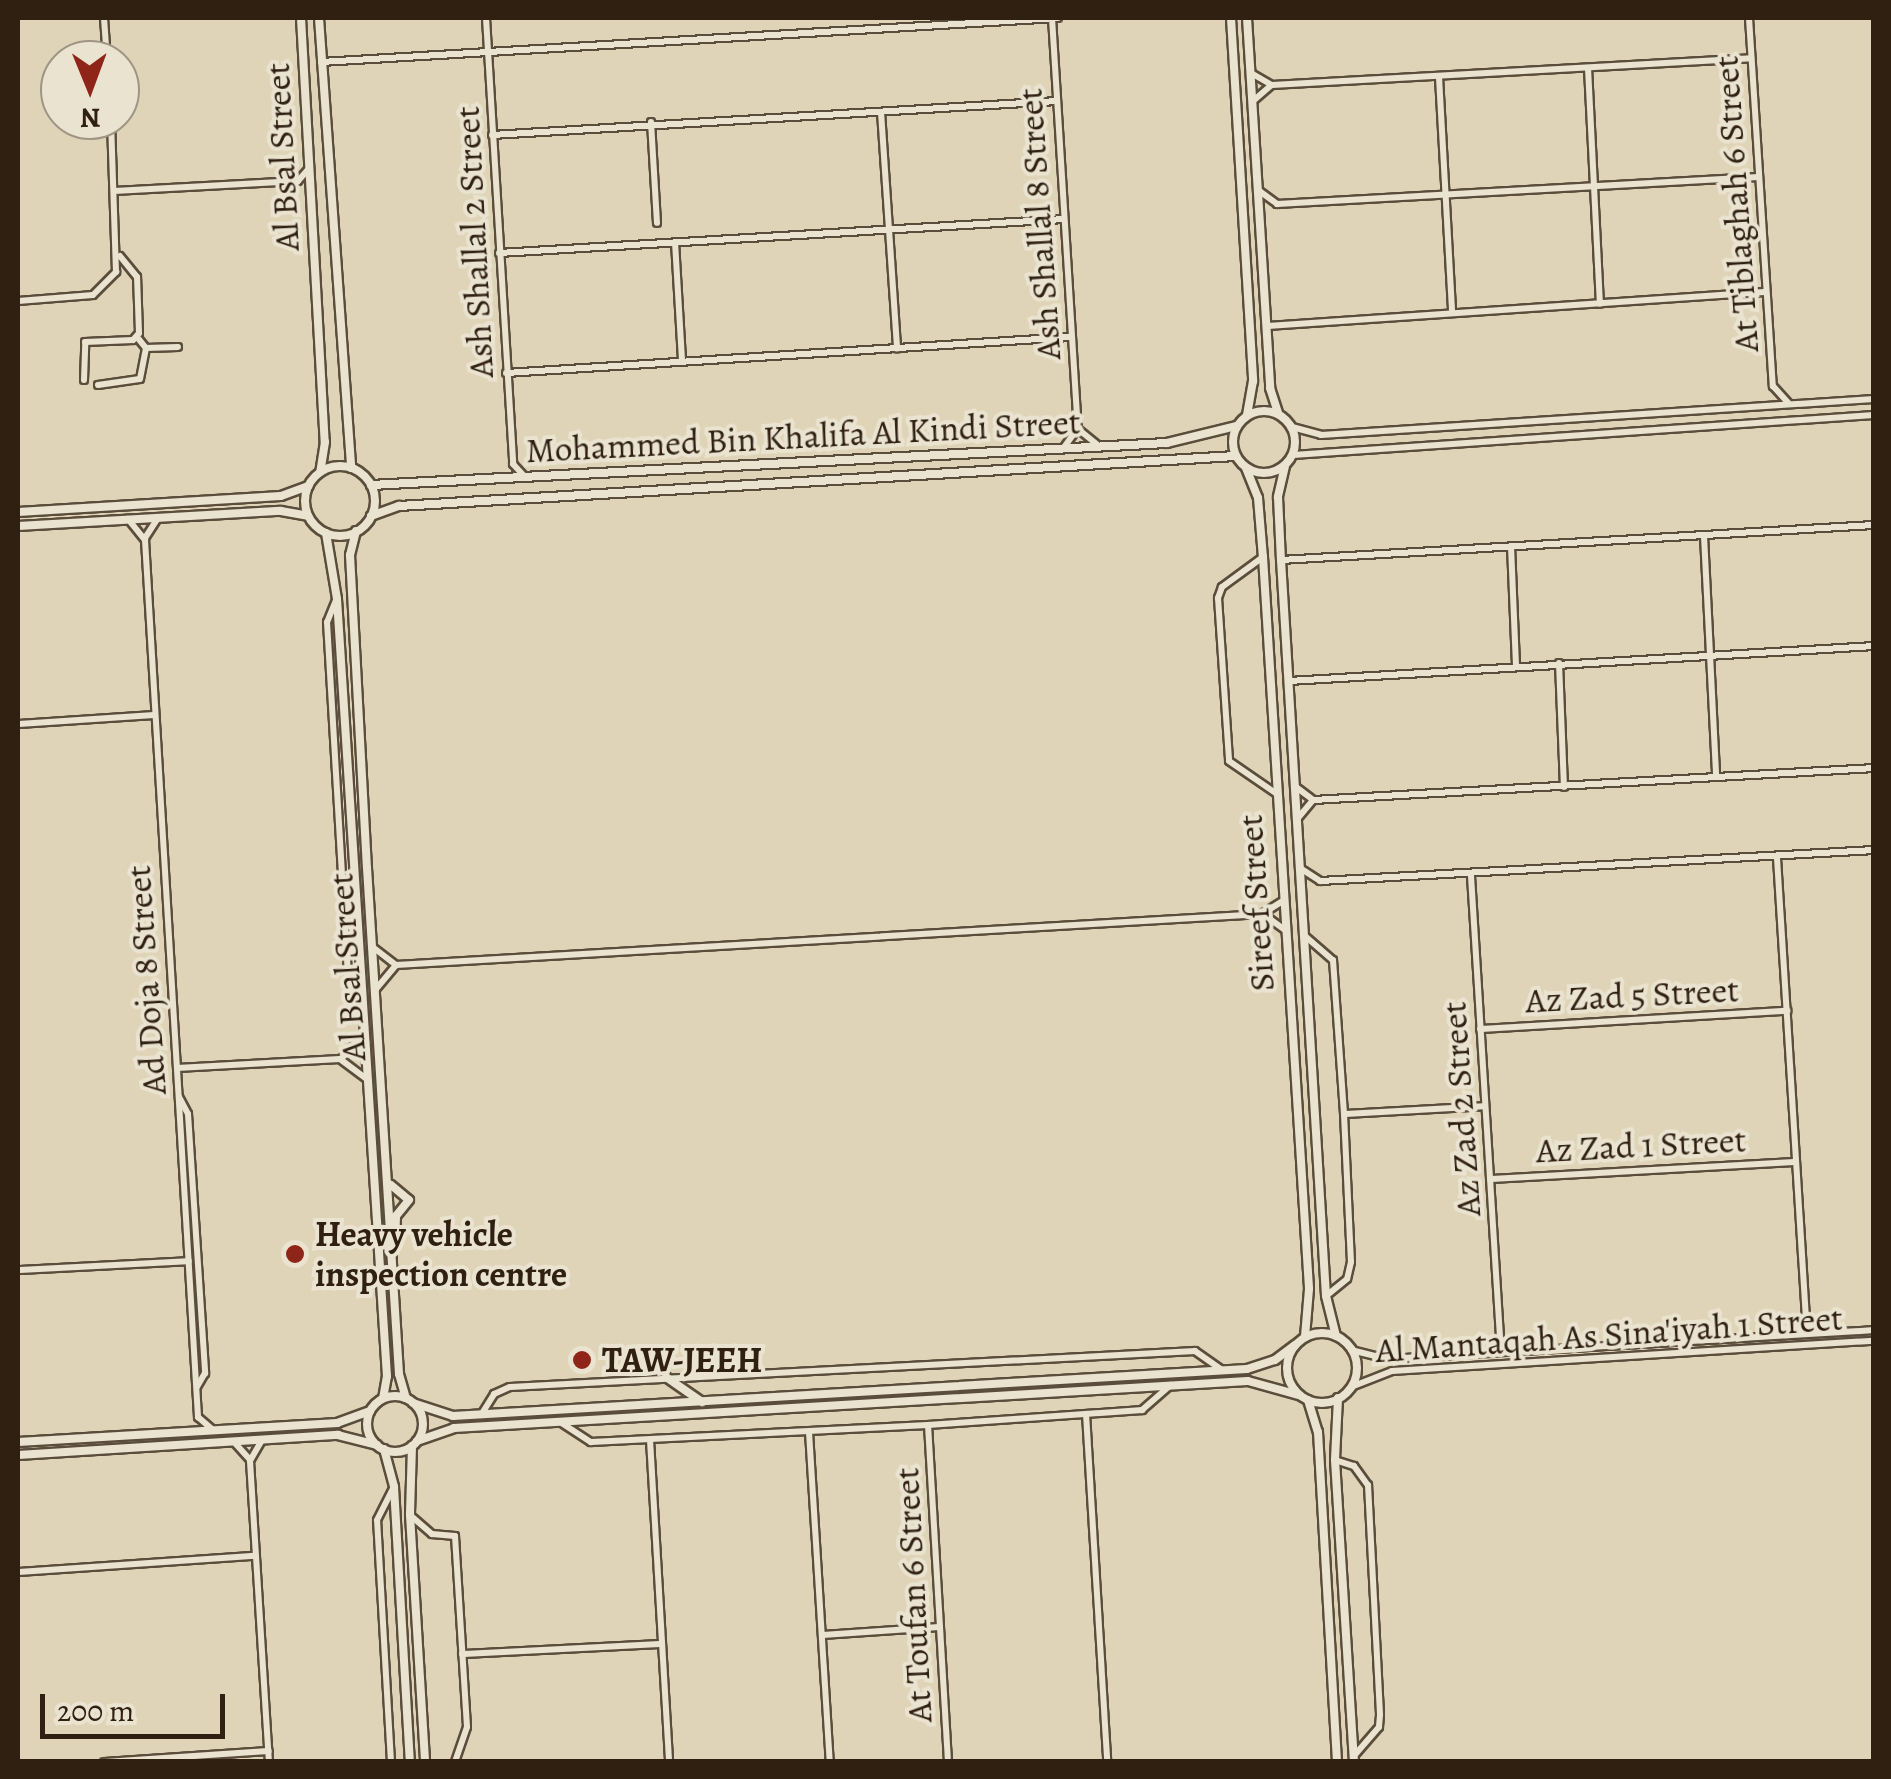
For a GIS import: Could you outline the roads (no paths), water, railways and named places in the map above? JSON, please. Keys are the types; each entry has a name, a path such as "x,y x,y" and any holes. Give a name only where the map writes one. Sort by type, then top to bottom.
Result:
{"main road":[{"name":"Al Bsal Street","path":"301,18 325,442 320,472"},
{"name":"Al Bsal Street","path":"318,18 351,468"},
{"path":"1230,18 1253,381 1247,415 1236,426 1236,456 1246,468 1266,473 1285,466 1293,455 1292,426 1278,413 1267,326 1248,19"},
{"path":"1247,415 1278,413"},
{"name":"Mohammed Bin Khalifa Al Kindi Street","path":"371,485 498,482 1192,441 1236,426"},
{"name":"Mohammed Bin Khalifa Al Kindi Street","path":"371,516 399,506 1236,456"},
{"name":"Sireef Street","path":"1285,466 1278,497 1281,560 1326,1296 1336,1336"},
{"path":"18,512 281,496 308,486 320,472 351,468 371,485 371,516 356,531 326,532 308,516 128,519 18,526"},
{"name":"Sireef Street","path":"1246,468 1258,498 1263,558 1309,1289 1305,1337"},
{"path":"308,486 308,516"},
{"name":"Al Bsal Street","path":"356,531 350,555 392,1250 410,1400"},
{"name":"Al Bsal Street","path":"326,532 336,598 383,1398"},
{"path":"388,1176 395,1193 409,1200 396,1216 392,1250"},
{"path":"18,1442 337,1423 370,1411 383,1398 410,1400 443,1415 481,1415 1222,1370 1264,1365 1305,1337 1336,1336 1352,1350 1356,1368 1351,1387 1338,1398 1308,1400 1265,1381 1171,1385 454,1428 414,1443 380,1447 338,1435 18,1455"},
{"path":"1295,1346 1288,1376 1299,1394"},
{"path":"666,1377 702,1402"},
{"path":"1338,1398 1335,1460 1354,1759"},
{"path":"410,1400 423,1423 414,1443 410,1515 425,1762"},
{"path":"1308,1400 1318,1432 1338,1762"},
{"path":"370,1411 367,1426 380,1447 394,1487 410,1762"}],"street":[{"name":"Ash Shallal 2 Street","path":"486,18 513,464"},
{"path":"321,62 1054,18"},
{"name":"Ash Shallal 8 Street","path":"1054,18 1078,428"},
{"name":"At Tiblaghah 6 Street","path":"1748,18 1773,386 1761,406"},
{"path":"1251,73 1272,86 1751,58"},
{"path":"1588,68 1600,304"},
{"path":"1438,77 1452,313"},
{"path":"1253,102 1272,86"},
{"path":"492,135 651,122 1057,101"},
{"path":"881,112 897,348"},
{"path":"651,122 657,222"},
{"path":"112,140 120,256 116,272"},
{"path":"298,181 310,167"},
{"path":"1258,190 1278,204 1758,177"},
{"path":"114,191 298,181 311,193"},
{"path":"1260,222 1278,204"},
{"path":"499,252 1064,219"},
{"path":"675,242 682,361"},
{"path":"120,256 133,268 137,338 146,348"},
{"path":"18,300 92,295 116,272 133,268"},
{"path":"1267,326 1765,292"},
{"path":"506,372 1071,337"},
{"path":"84,380 85,342 137,338"},
{"path":"146,348 178,346"},
{"path":"98,385 140,379 146,348"},
{"name":"At Tiblaghah 6 Street","path":"1773,386 1789,404"},
{"path":"1292,426 1321,435 1874,400"},
{"path":"1293,455 1874,415"},
{"path":"1063,449 1078,428 1100,446"},
{"path":"498,482 513,464 530,480"},
{"path":"128,519 145,540 158,518"},
{"path":"1281,560 1874,524"},
{"path":"1704,536 1716,776"},
{"name":"Ad Doja 8 Street","path":"145,540 198,1417"},
{"path":"1511,546 1516,666"},
{"path":"1263,558 1222,586 1220,634 1229,761 1277,794"},
{"path":"1289,681 1874,646"},
{"path":"1559,663 1564,787"},
{"path":"18,724 155,715"},
{"path":"1295,786 1313,800 1874,768"},
{"path":"1297,818 1313,800"},
{"path":"1300,868 1320,881 1471,876 1874,850"},
{"path":"1778,858 1807,1334"},
{"name":"Az Zad 2 Street","path":"1471,876 1500,1340"},
{"path":"1302,898 1320,881"},
{"path":"374,948 396,966 1262,914 1283,901"},
{"path":"1262,914 1285,930"},
{"path":"1304,936 1333,960 1344,1114 1351,1262 1347,1279 1326,1296"},
{"path":"376,989 396,966"},
{"name":"Az Zad 5 Street","path":"1480,1029 1786,1010"},
{"path":"340,1059 364,1035"},
{"path":"177,1068 340,1059 367,1079"},
{"path":"179,1097 188,1114 205,1373 196,1388"},
{"path":"1344,1114 1486,1106"},
{"name":"Az Zad 1 Street","path":"1490,1178 1796,1162"},
{"path":"18,1270 189,1261"},
{"name":"Al Mantaqah As Sina'iyah 1 Street","path":"1352,1350 1388,1359 1874,1330"},
{"path":"1490,1353 1500,1340 1518,1351"},
{"name":"Al Mantaqah As Sina'iyah 1 Street","path":"1351,1387 1392,1371 1874,1341"},
{"path":"481,1415 506,1387 666,1377 1195,1351 1222,1370"},
{"path":"560,1422 591,1442 928,1425 1150,1407 1171,1385"},
{"path":"1086,1414 1108,1762"},
{"path":"184,1432 198,1417 214,1430"},
{"name":"At Toufan 6 Street","path":"928,1425 948,1762"},
{"path":"809,1432 830,1762"},
{"path":"262,1440 250,1461 269,1762"},
{"path":"650,1440 669,1762"},
{"path":"234,1442 250,1461"},
{"path":"1335,1460 1354,1466 1368,1485 1380,1715 1379,1727 1354,1759"},
{"path":"392,1762 377,1520 394,1487"},
{"path":"410,1515 432,1534 455,1536 467,1726 455,1762"},
{"path":"18,1572 255,1556"},
{"path":"822,1635 940,1627"},
{"path":"462,1654 662,1644"},
{"path":"104,1762 268,1751"}],"place":[{"name":"Heavy vehicle inspection centre","path":"295,1254"},
{"name":"TAW-JEEH","path":"582,1360"}]}
